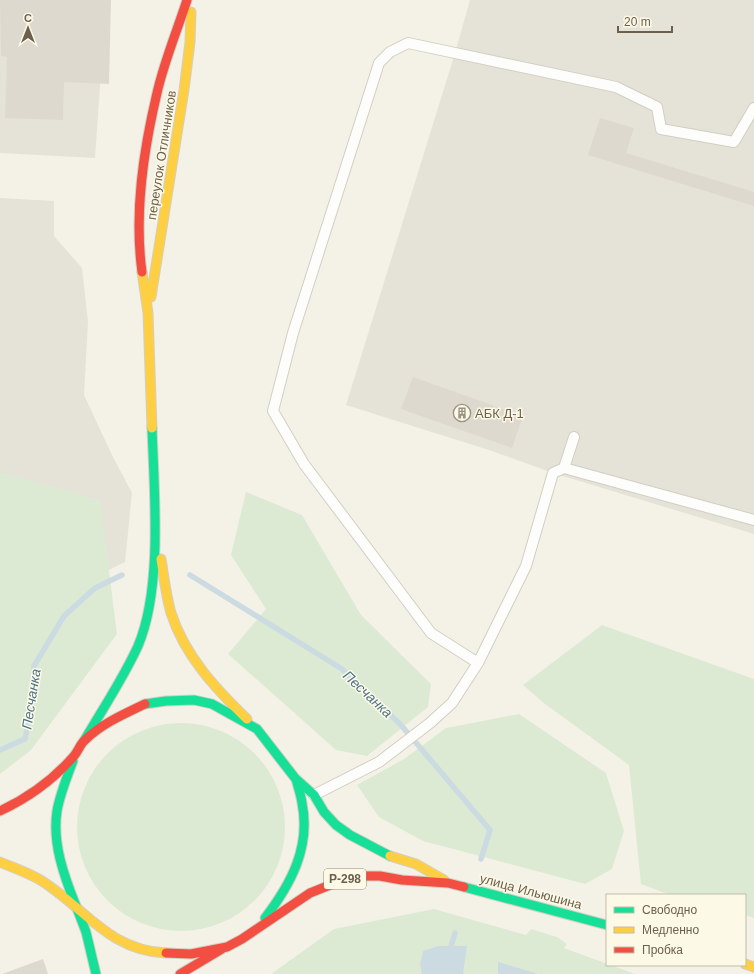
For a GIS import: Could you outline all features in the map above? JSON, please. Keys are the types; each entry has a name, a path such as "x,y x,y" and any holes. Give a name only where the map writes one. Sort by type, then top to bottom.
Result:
{"main road":[{"name":"переулок Отличников","path":"155,528 148,314 138,243 142,167 157,92 188,0"},
{"name":"переулок Отличников","path":"148,314 161,244 184,90 190,42 192,0"},
{"path":"155,528 171,613 180,637 201,672 257,729"},
{"path":"84,741 129,663 143,630 151,591 155,528"},
{"name":"Р-298","path":"0,811 11,806 50,780 75,755 84,741 116,717 146,704 166,701 194,700 212,704 231,713 257,729 295,778 314,795 324,812 336,825 350,835 392,857 416,864 448,883"},
{"name":"Р-298","path":"75,755 61,794 57,812 56,837 66,880 76,906"},
{"name":"Р-298","path":"255,931 286,888 295,873 301,856 304,832 304,807 295,778"},
{"name":"Р-298","path":"0,862 41,880 76,906 99,928 125,944 148,952 191,954 227,947 255,931 310,893 345,879 380,876 402,880 448,883"},
{"name":"улица Ильюшина","path":"448,883 606,925"},
{"path":"76,906 86,932 96,974"},
{"path":"180,974 227,947"}],"lane":[{"path":"478,663 431,632 304,464 273,411 293,333 379,63 390,52 408,43 616,87 657,107 661,129 734,142 754,108"},
{"path":"314,795 378,762 430,723 452,703 478,663 526,566 553,474 564,468 574,437"},
{"path":"564,468 754,520"}],"shaded area":[{"path":"0,0 106,0 95,158 0,153"},
{"path":"470,0 754,0 754,534 553,473 489,450 346,405"},
{"path":"0,198 54,201 54,236 82,268 88,322 84,395 111,453 132,493 125,562 55,597 0,736"},
{"path":"438,946 467,946 463,974 422,974 420,964 423,951"},
{"path":"498,962 538,974 498,974"}],"green space":[{"path":"0,472 100,500 117,634 31,750 0,774"},
{"path":"246,492 302,515 361,615 431,684 428,707 367,756 336,750 228,654 266,609 231,555"},
{"path":"602,625 754,679 754,918 746,915 746,894 667,894 641,884 629,765 545,704 523,685"},
{"path":"519,714 606,773 624,831 612,869 585,884 423,841 379,817 357,785 404,759 446,728"},
{"path":"171,723 191,723 211,727 230,735 239,740 255,753 268,769 277,787 281,797 285,817 285,837 281,857 277,867 268,885 255,901 239,914 211,927 191,931 171,931 151,927 132,919 115,908 100,893 89,876 81,857 77,837 77,817 81,797 89,778 100,761 115,746 132,735 151,727"},
{"path":"434,909 526,935 531,929 557,937 567,944 564,948 606,963 606,966 613,966 635,974 271,974 334,929"}],"building":[{"path":"0,0 111,0 109,84 64,82 63,120 5,118 7,57 1,56"},
{"path":"600,118 634,128 626,153 754,192 754,206 588,155"},
{"name":"АБК Д-1","path":"413,377 523,416 512,448 401,409"},
{"path":"43,959 48,974 2,974"}],"waterway":[{"name":"Песчанка","path":"0,750 25,739 32,703 34,666 64,616 95,588 122,575"},
{"name":"Песчанка","path":"190,575 342,669 401,725 490,830 481,859"},
{"name":"Песчанка","path":"449,953 455,933"}],"traffic: fast":[{"path":"84,741 132,658 138,646 146,622 151,596 155,538 152,428"},
{"path":"145,704 166,701 194,700 212,704 257,729 295,778 314,795 324,812 336,825 350,835 390,856"},
{"path":"73,761 57,811 56,835 63,871 76,906"},
{"path":"265,918 291,878 301,850 304,835 304,819 302,800 296,779"},
{"path":"464,887 606,925"},
{"path":"76,906 86,932 96,974"}],"traffic: slow":[{"path":"151,297 184,90 190,42 191,12"},
{"path":"142,272 148,313 152,428"},
{"path":"161,559 166,593 171,613 184,643 202,670 247,719"},
{"path":"390,856 416,864 444,880"},
{"path":"0,862 42,881 113,936 128,944 146,950 166,953"},
{"path":"746,964 754,967"}],"traffic: jam":[{"path":"142,272 139,227 141,182 144,160 160,81 187,0"},
{"path":"0,811 21,800 49,780 74,756 81,744 98,729 145,704"},
{"path":"166,953 191,954 227,947 242,939 310,893 345,879 362,876 380,876 402,880 448,883 464,887"},
{"path":"180,974 222,949"}],"place":[{"name":"АБК Д-1","path":"462,413"}]}
